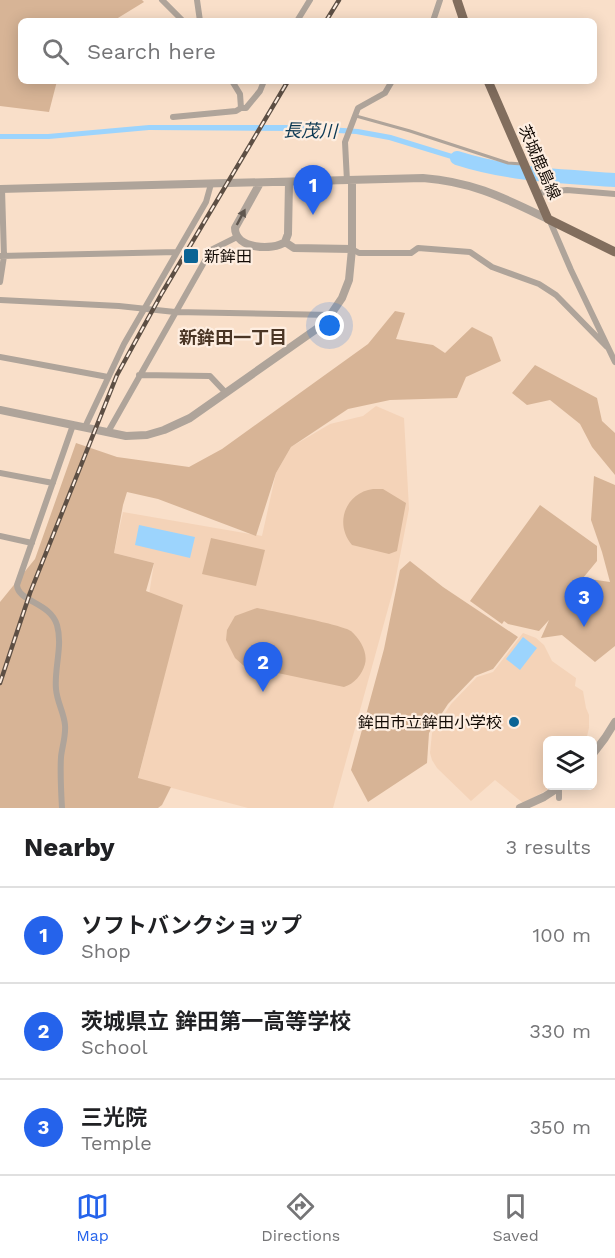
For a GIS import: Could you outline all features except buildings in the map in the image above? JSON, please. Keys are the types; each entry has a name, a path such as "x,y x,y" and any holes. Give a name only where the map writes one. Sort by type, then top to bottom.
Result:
{"main road":[{"path":"458,0 463,18"},
{"name":"茨城鹿島線","path":"489,84 548,219 615,252"}],"street":[{"path":"162,0 180,18"},
{"path":"197,0 200,18"},
{"path":"299,18 310,0"},
{"path":"434,18 440,0"},
{"path":"234,84 240,94 241,108"},
{"path":"173,117 246,108 263,84"},
{"path":"0,410 136,436 165,430 190,418 318,329 332,315 347,288 352,249 346,137 358,108 385,93 390,84"},
{"path":"0,282 1,189 423,178 460,182 497,195 548,219 615,362"},
{"path":"260,183 235,228 237,237 243,243 251,246 280,246 285,242 288,234 289,182"},
{"path":"85,427 123,344 206,202 211,184"},
{"path":"535,190 615,194"},
{"path":"108,432 211,250 237,237"},
{"path":"285,242 294,248 352,249 359,254 411,253 418,248 470,252 492,267 539,284 556,295 607,347"},
{"path":"2,256 177,252"},
{"path":"0,300 144,308 175,312 332,315"},
{"path":"0,357 108,377"},
{"path":"139,375 210,376 226,393"},
{"path":"62,808 61,759 65,724 56,688 58,628 48,610 21,596 17,585 73,425"},
{"path":"0,473 53,483"},
{"path":"0,536 32,543"},
{"path":"597,748 615,722"},
{"path":"520,808 554,790"},
{"path":"559,798 560,790"}],"lane":[{"path":"355,118 410,131 508,163 525,166"}],"shaded area":[{"path":"0,0 142,0 144,2 118,18 18,18 18,84 56,84 49,112 0,106"},
{"path":"395,311 405,313 396,339 433,345 445,353 472,327 492,337 501,361 466,377 457,398 390,400 348,409 291,447 276,473 256,536 158,499 127,492 114,553 154,563 146,591 183,605 138,778 171,787 162,805 158,808 0,808 0,602 35,559 76,443 117,457 189,467 222,449 368,344"},
{"path":"535,365 597,398 602,421 615,433 615,475 592,447 580,424 550,400 527,405 512,393"},
{"path":"376,406 404,418 409,509 394,587 333,808 248,808 138,779 182,605 149,595 154,563 114,553 123,512 262,536 276,473 291,447 330,424 363,416"},
{"path":"594,476 615,485 615,646 595,662 562,635 541,638 549,620 539,631 504,621 502,624 470,601 540,505 597,546 597,561 583,578 610,582 591,520"},
{"path":"373,489 383,489 406,503 397,551 389,554 352,545 344,528 343,519 349,503 355,496"},
{"path":"211,538 265,550 256,586 202,574"},
{"path":"410,561 443,587 518,637 493,669 475,676 448,704 429,733 427,763 368,802 351,770 384,649 400,570"},
{"path":"257,608 322,622 351,631 360,642 366,659 360,675 344,687 244,666 235,658 226,640 227,630 235,616"},
{"name":"鉾田市立鉾田小学校","path":"523,633 536,638 544,645 552,661 576,678 575,686 583,691 589,715 587,736 543,736 543,790 547,790 523,803 495,780 471,801 437,768 430,753 432,733 451,704 477,677 493,672"}],"water":[{"path":"149,125 299,125 358,129 391,135 475,161 474,166 389,140 356,134 300,131 149,130 49,139 0,139 0,134 48,134"},
{"path":"139,525 195,537 190,558 135,545"},
{"path":"523,637 537,648 520,670 506,659"}],"waterway":[{"name":"長茂川","path":"457,158 516,171 615,180"}],"railway":[{"path":"328,18 339,0"},
{"path":"0,683 30,593 117,375 162,293 286,84"}],"place":[{"name":"ソフトバンクショップ","path":"313,215"},
{"name":"新鉾田","path":"191,256"},
{"name":"三光院","path":"584,627"},
{"name":"茨城県立 鉾田第一高等学校","path":"263,692"},
{"name":"鉾田市立鉾田小学校","path":"514,722"}],"district":[{"name":"新鉾田一丁目","path":"233,338"}]}
